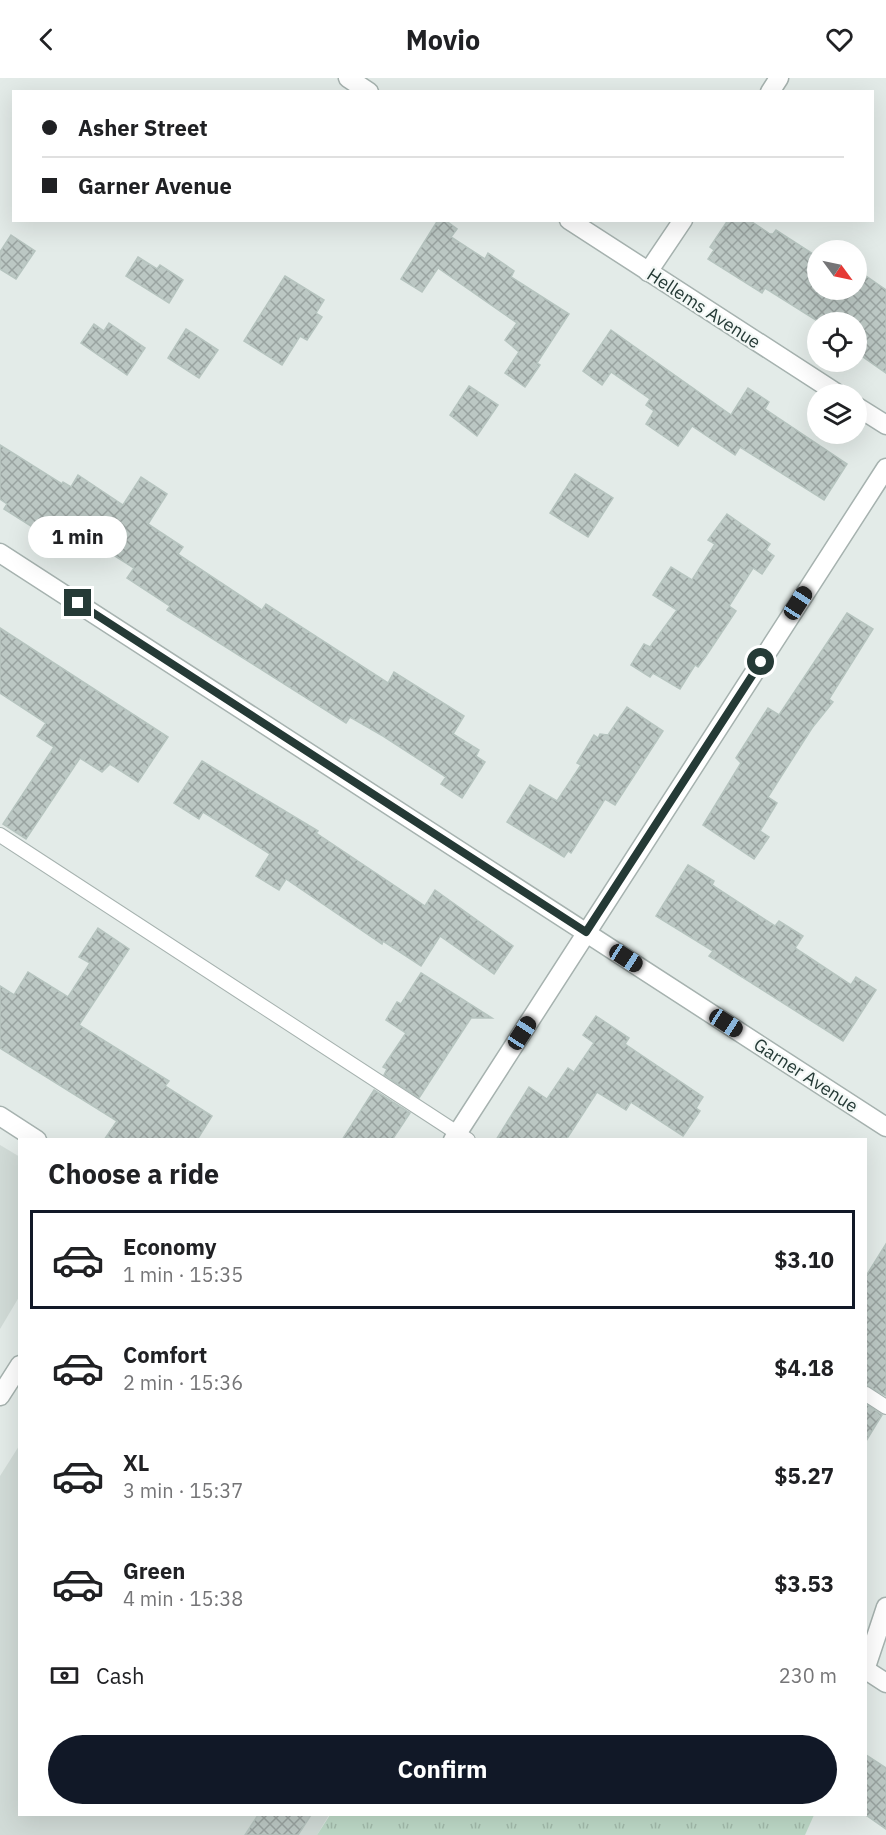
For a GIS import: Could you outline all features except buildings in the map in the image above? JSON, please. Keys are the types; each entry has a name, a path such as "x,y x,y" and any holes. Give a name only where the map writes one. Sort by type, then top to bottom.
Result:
{"street":[{"path":"348,78 366,90"},
{"name":"Hellems Avenue","path":"572,222 822,384"},
{"path":"648,272 682,222"},
{"path":"867,413 886,425"},
{"path":"460,1138 586,932 886,468"},
{"name":"Garner Avenue","path":"0,553 886,1127"},
{"path":"0,1116 34,1138"},
{"path":"0,1396 18,1368"},
{"path":"867,1666 886,1607"},
{"path":"867,1670 886,1683"}],"lane":[{"path":"0,835 460,1138"},
{"path":"867,1395 886,1407"}],"shaded area":[{"path":"0,1145 18,1156 18,1299 0,1329"},
{"path":"18,1448 18,1816 328,1816 317,1835 0,1835 0,1476"}],"green space":[{"path":"329,1816 814,1816 805,1835 317,1835"}],"route":[{"path":"78,603 586,932 761,662"}]}
